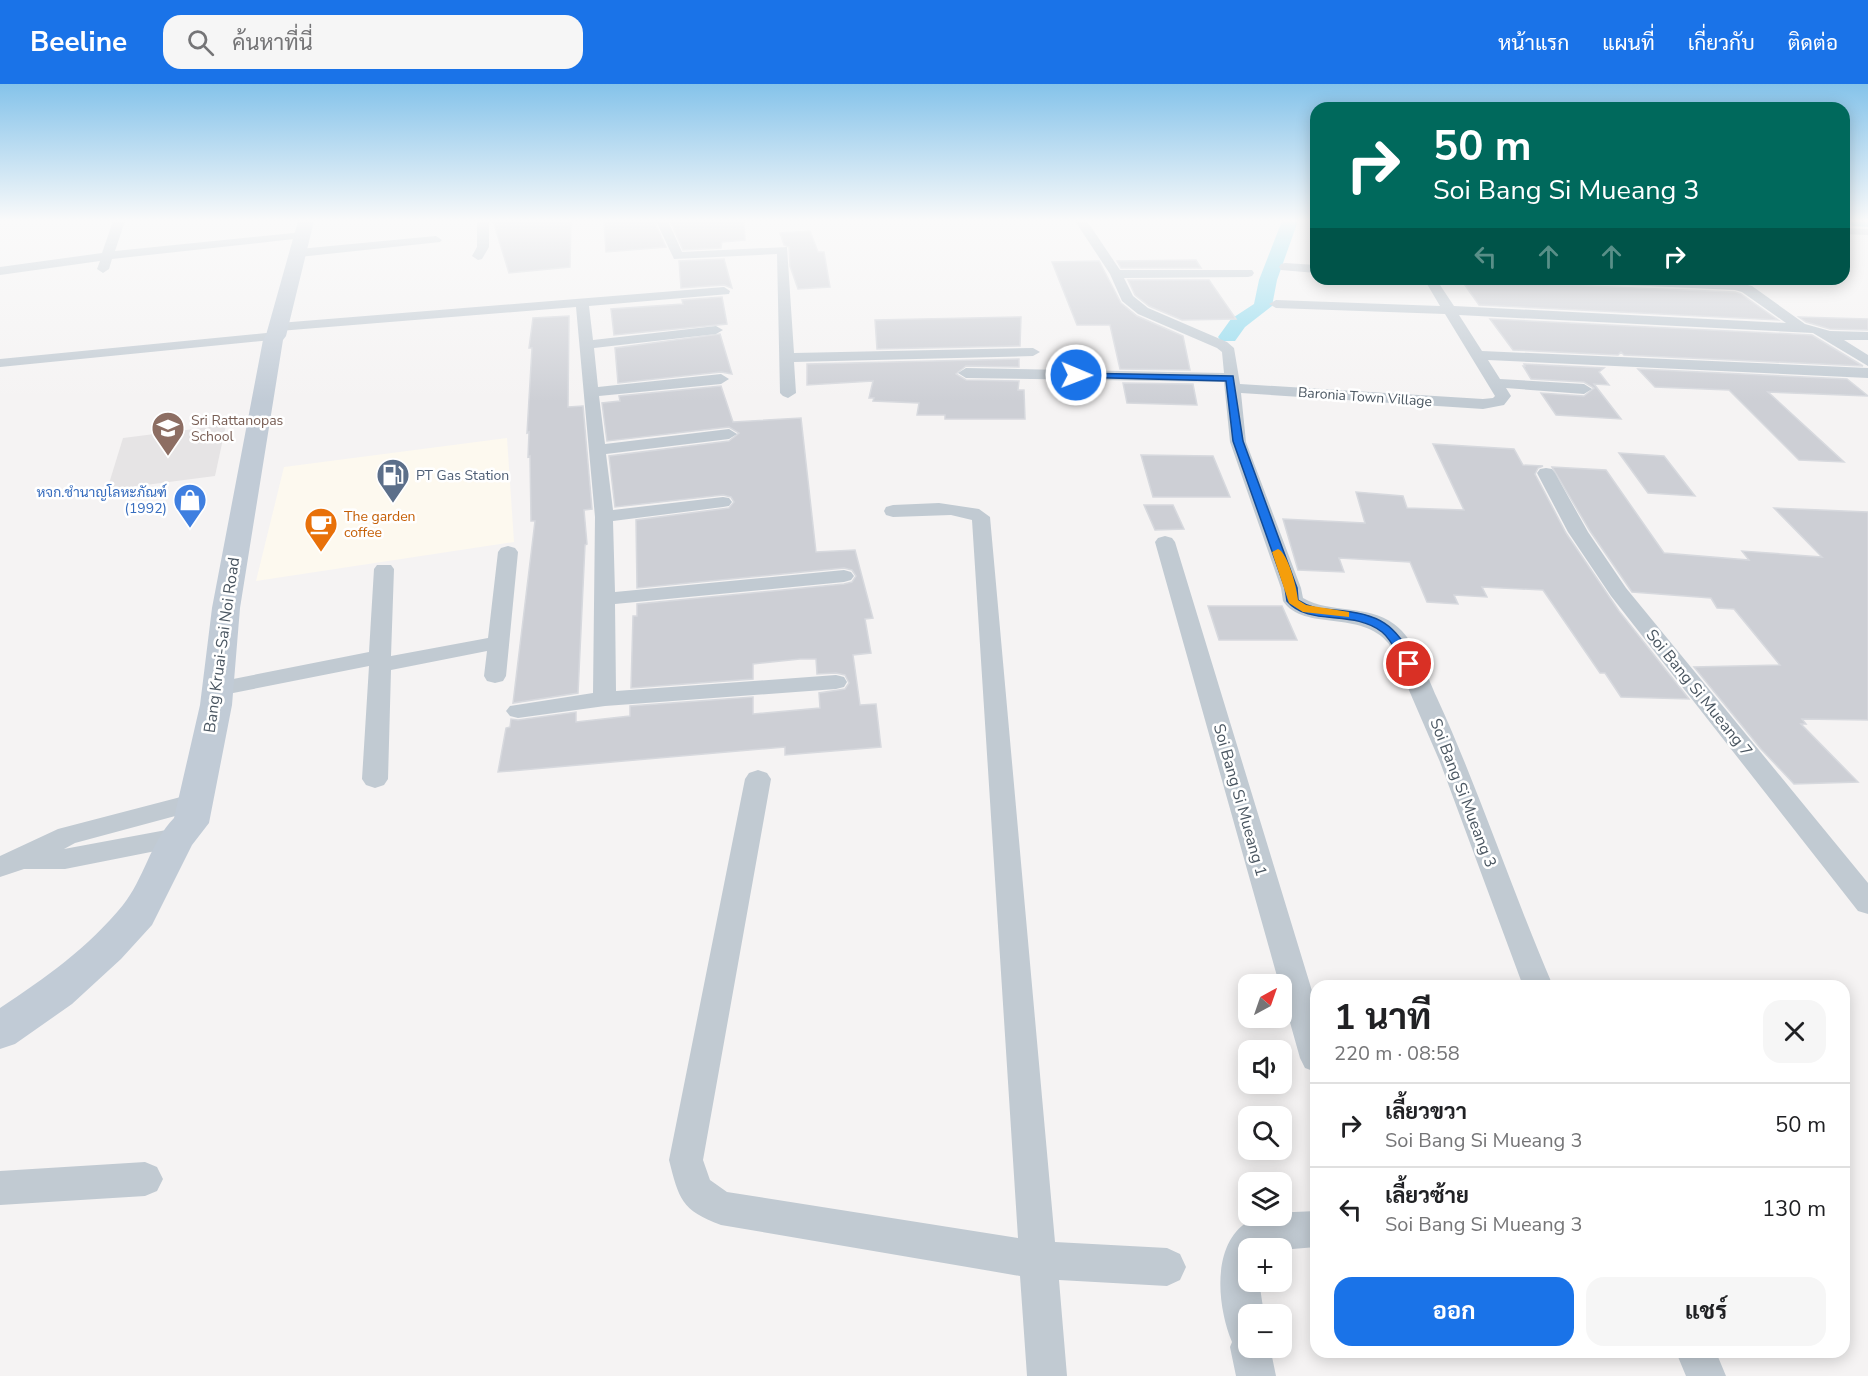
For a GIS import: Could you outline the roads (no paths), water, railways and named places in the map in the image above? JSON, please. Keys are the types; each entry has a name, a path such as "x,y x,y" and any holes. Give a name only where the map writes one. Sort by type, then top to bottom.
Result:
{"main road":[{"name":"Bang Kruai-Sai Noi Road","path":"0,1031 57,992 107,948 138,914 177,838 191,823 218,689 231,575 273,340 278,332 291,281"}],"street":[{"path":"784,281 788,393"},
{"name":"Soi Bang Si Mueang 3","path":"1120,281 1128,298 1143,311 1222,345 1229,351 1238,441 1291,588 1293,601 1303,609 1353,615 1373,620 1388,630 1399,643 1442,733 1515,933 1535,980"},
{"path":"1433,285 1494,383 1584,389"},
{"path":"1728,285 1746,289 1802,328"},
{"path":"0,363 278,332 582,304 675,290 724,291"},
{"path":"582,304 604,517 605,699"},
{"path":"1276,304 1448,310 1802,328 1827,335 1868,362"},
{"path":"587,345 716,330"},
{"path":"1827,335 1868,336"},
{"path":"788,358 1033,352"},
{"path":"1477,355 1868,373"},
{"name":"Baronia Town Village","path":"966,373 1231,383 1483,404 1498,402 1503,396 1494,383"},
{"path":"591,392 721,379"},
{"path":"597,450 729,434"},
{"name":"Soi Bang Si Mueang 7","path":"1546,473 1578,532 1618,592 1868,903"},
{"path":"604,517 723,502"},
{"path":"893,511 960,510 973,512 981,517 1047,1376"},
{"name":"Soi Bang Si Mueang 1","path":"1165,542 1310,1037"},
{"path":"495,676 508,552"},
{"path":"375,779 384,569"},
{"path":"605,599 844,576"},
{"path":"218,689 499,642"},
{"path":"518,711 605,699 836,682"},
{"path":"758,779 686,1160 695,1191 721,1208 1038,1260 1167,1267"},
{"path":"11,863 67,836 196,802"},
{"path":"11,863 65,859 177,838"},
{"path":"0,1188 144,1179"},
{"path":"1258,1238 1263,1233 1310,1229"},
{"path":"1252,1358 1256,1376"},
{"path":"1698,1358 1706,1376"}],"waterway":[{"path":"1228,337 1238,323 1263,306 1268,281"}],"place":[{"name":"Sri Rattanopas School","path":"168,457"},
{"name":"PT Gas Station","path":"393,504"},
{"name":"หจก.ชำนาญโลหะภัณฑ์ (1992)","path":"190,529"},
{"name":"The garden coffee","path":"321,553"}]}
